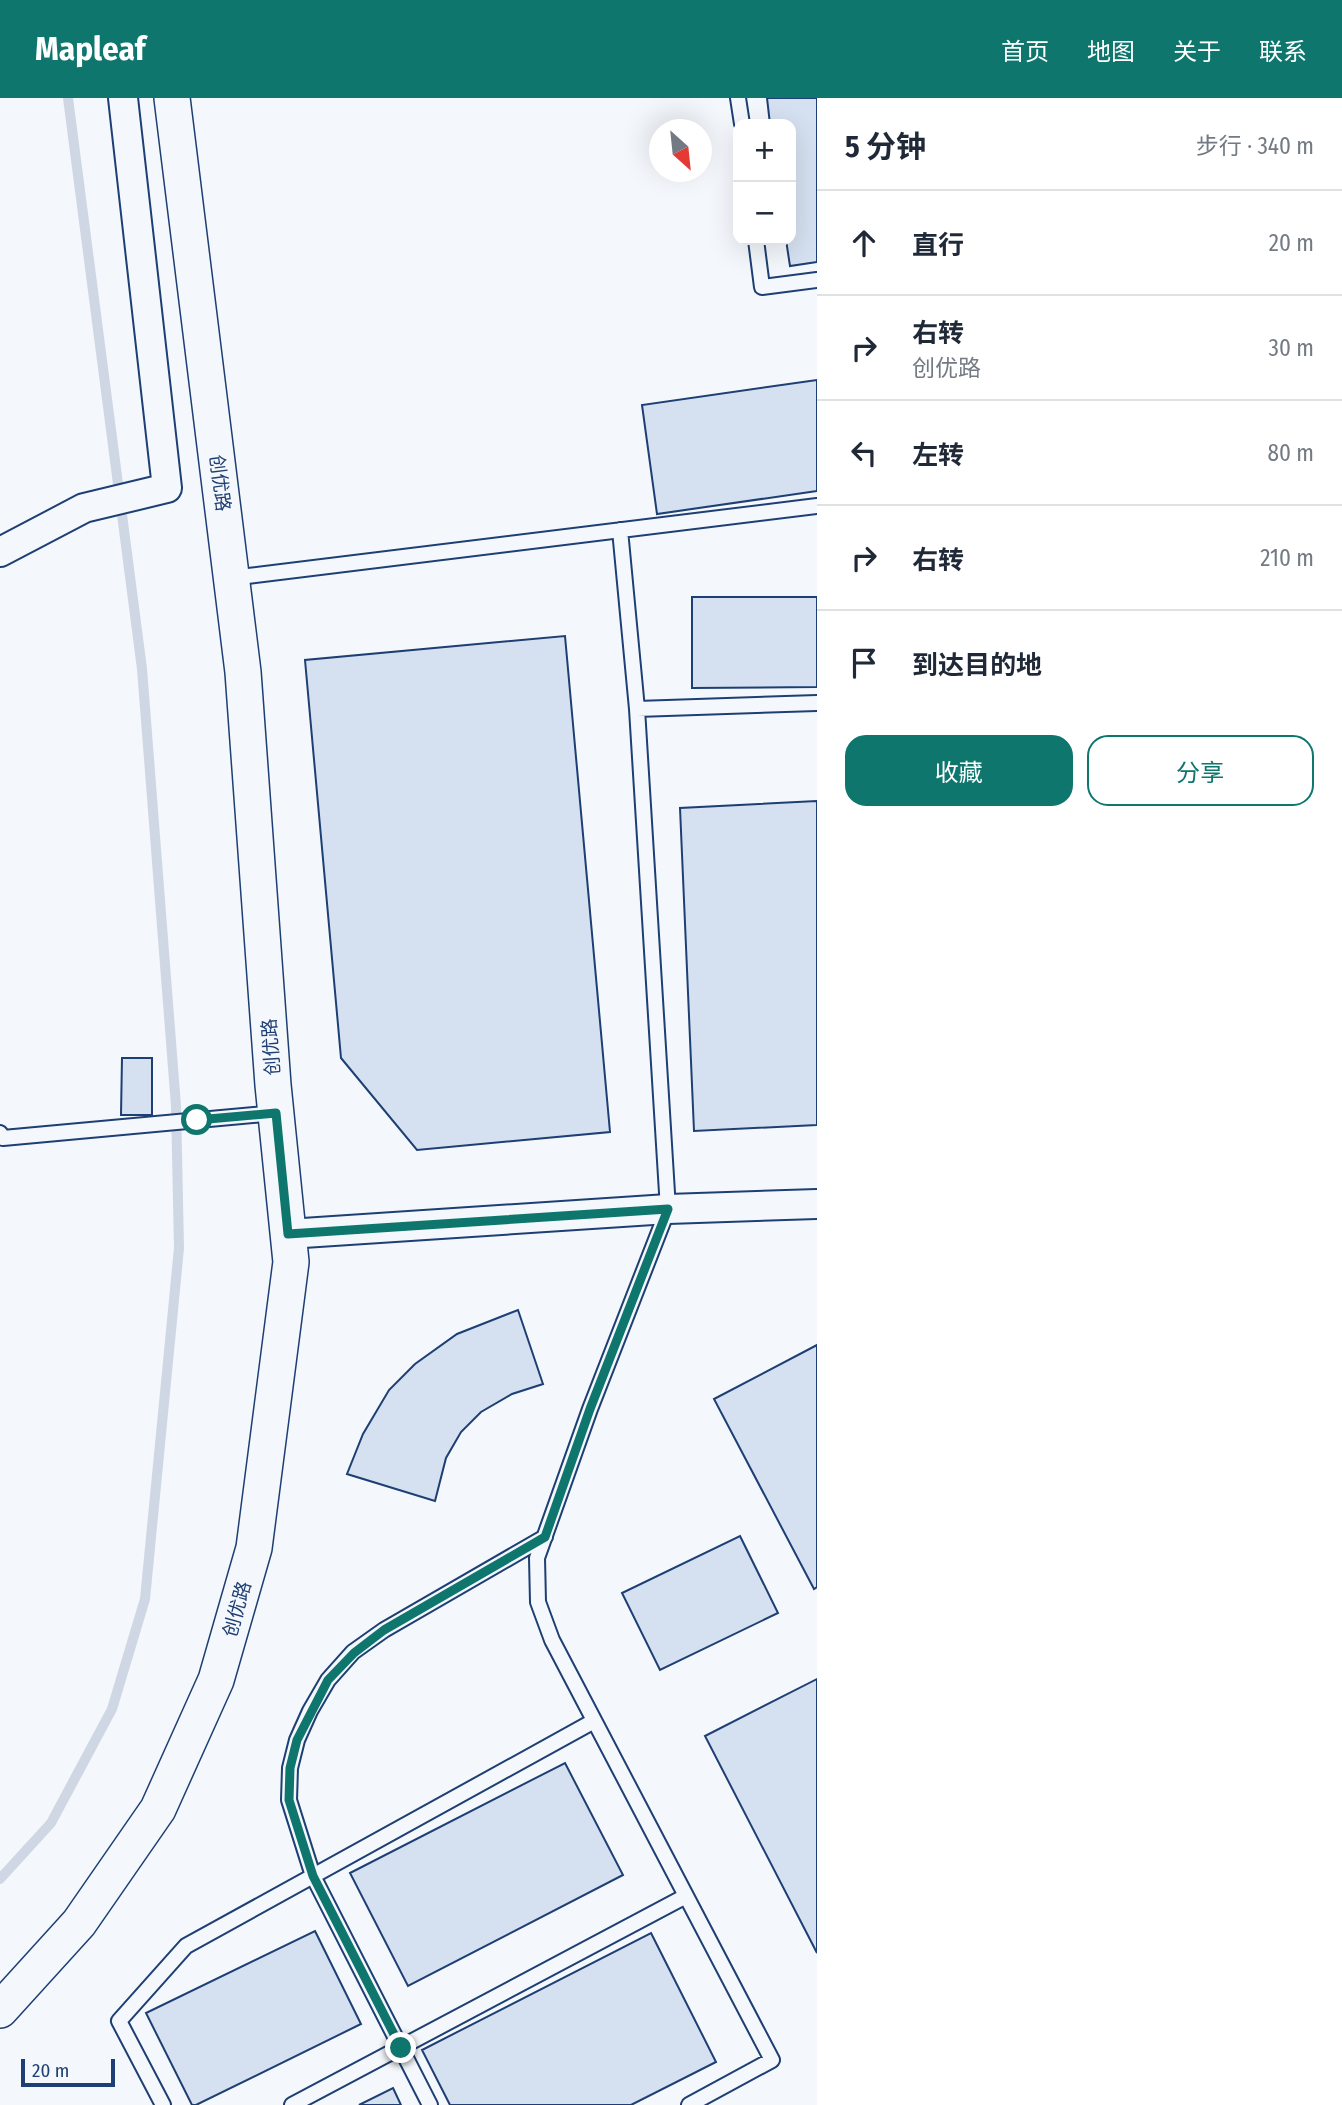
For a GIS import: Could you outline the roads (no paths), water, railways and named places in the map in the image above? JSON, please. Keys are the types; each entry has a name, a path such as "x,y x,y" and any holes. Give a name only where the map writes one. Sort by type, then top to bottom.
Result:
{"street":[{"path":"0,552 84,508 167,488 123,98"},
{"name":"创优路","path":"0,2010 79,1923 158,1809 216,1680 254,1548 291,1262 276,1113 243,672 172,98"},
{"path":"288,1234 668,1209 817,1204"}],"lane":[{"path":"738,98 740,119"},
{"path":"757,245 762,287 817,280"},
{"path":"232,578 817,506"},
{"path":"620,530 637,709 668,1209 590,1409 537,1558 538,1602 552,1640 772,2060 689,2105"},
{"path":"637,709 817,703"},
{"path":"0,1133 3,1138 276,1113"},
{"path":"430,2105 313,1876 289,1800 290,1768 297,1740 328,1680 354,1653 384,1630 545,1537"},
{"path":"163,2105 119,2021 186,1946 594,1721"},
{"path":"292,2105 686,1896"}],"waterway":[{"path":"0,1879 51,1823 112,1709 145,1599 179,1248 176,1106 142,669 68,98"}]}
